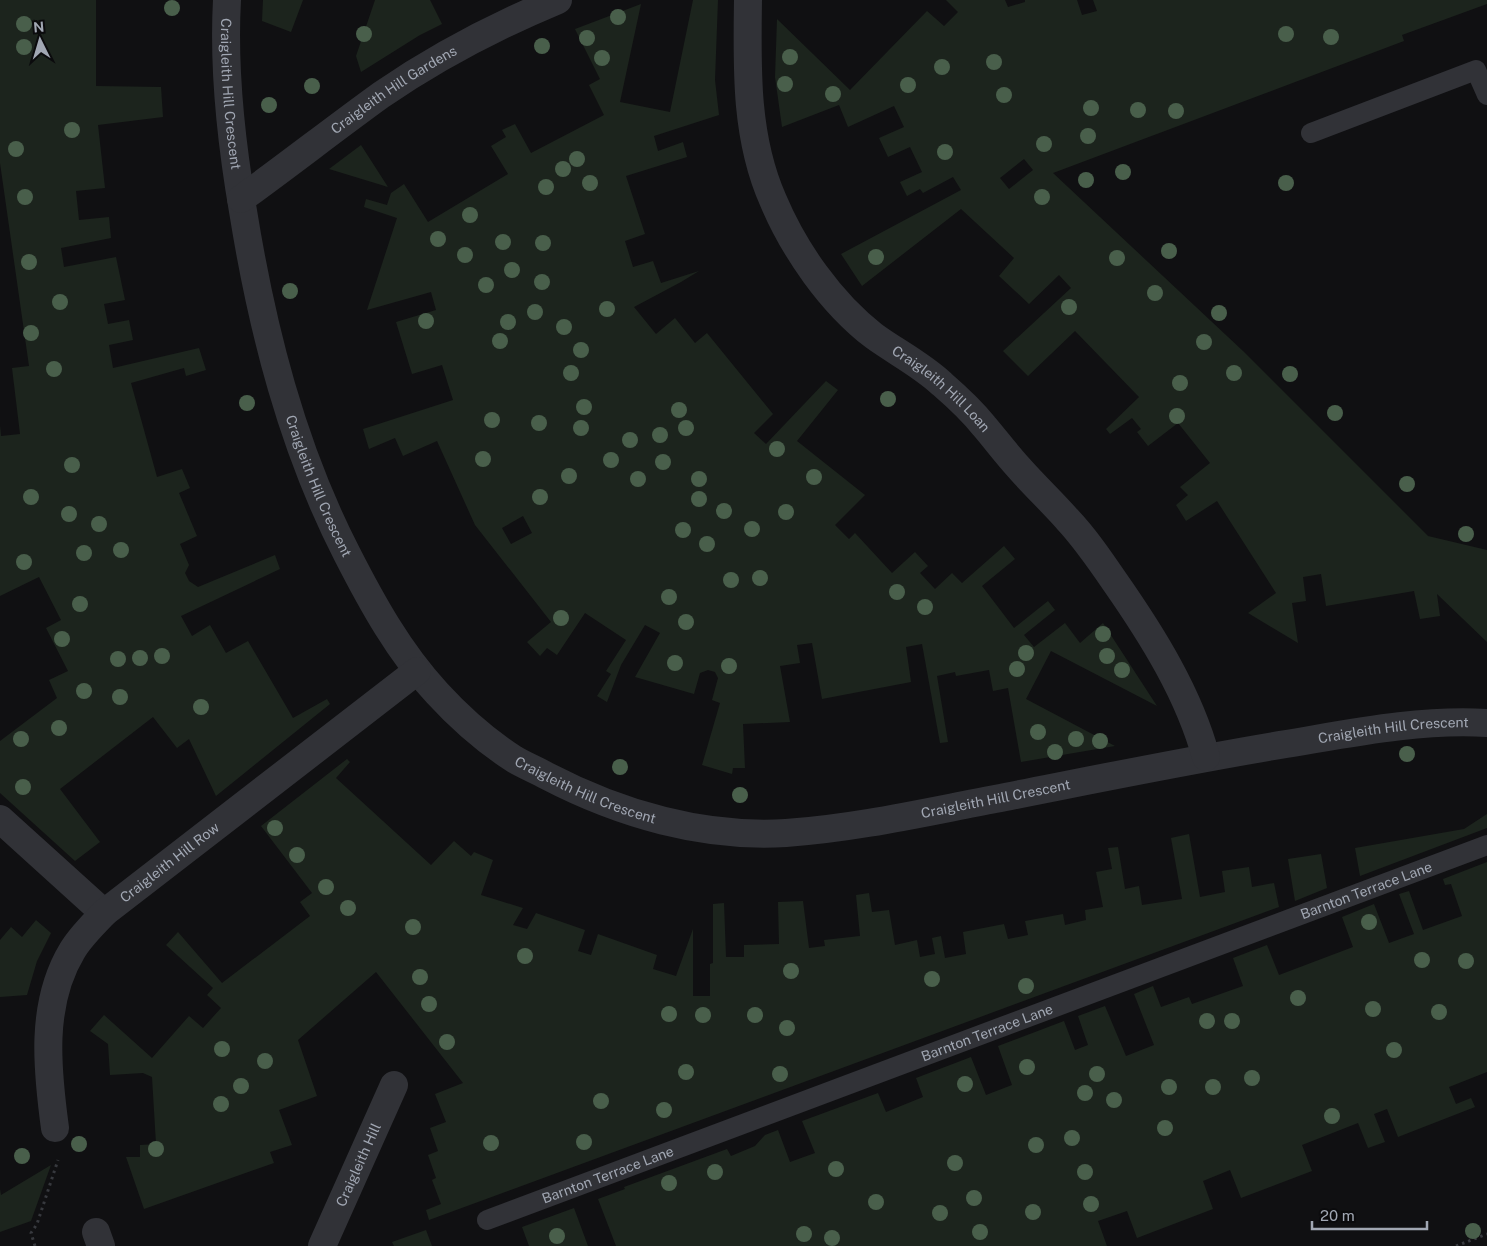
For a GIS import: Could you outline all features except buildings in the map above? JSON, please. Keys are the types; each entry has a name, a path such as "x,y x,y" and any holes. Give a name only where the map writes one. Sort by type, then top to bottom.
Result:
{"street":[{"name":"Craigleith Hill Crescent","path":"228,0 226,68 230,129 258,298 284,395 314,482 334,531 386,627 437,694 514,759 591,798 627,812 706,828 748,833 784,833 873,823 1206,757 1398,726 1459,722 1487,723"},
{"name":"Craigleith Hill Gardens","path":"241,199 382,95 421,70 498,28 558,0"},
{"name":"Craigleith Hill Loan","path":"748,0 747,43 750,106 757,149 772,200 800,253 848,312 874,335 940,382 984,425 1013,462 1068,520 1138,615 1174,678 1201,740 1206,757"},
{"name":"Craigleith Hill Row","path":"55,1128 50,1090 50,1010 57,981 72,951 104,913 418,671"},
{"path":"0,819 104,913"},
{"name":"Craigleith Hill","path":"322,1246 394,1085"}],"lane":[{"path":"1311,133 1476,70 1487,95"},
{"name":"Barnton Terrace Lane","path":"487,1220 1487,845"}],"path":[{"path":"35,1246 31,1233 37,1224 59,1159"},
{"path":"1456,1246 1487,1234"}],"shaded area":[{"path":"0,0 96,0 96,86 161,87 163,117 98,125 105,188 76,191 79,220 109,217 111,238 61,248 64,267 116,257 125,300 104,304 108,324 129,320 133,340 109,345 113,368 199,348 206,370 186,376 184,368 131,383 157,477 182,469 190,488 179,493 197,536 180,544 189,565 185,573 189,581 198,587 275,555 280,569 181,616 192,636 210,625 226,653 248,641 293,718 327,699 330,704 216,796 189,739 177,748 153,717 60,789 100,842 75,861 0,793 0,741 57,698 49,680 68,671 46,628 61,620 39,577 0,596 0,425 1,436 20,434 12,368 29,366 0,163"},
{"path":"263,0 303,0 291,32 262,21"},
{"path":"375,0 430,0 442,24 420,35 361,72 356,56"},
{"path":"693,0 718,0 715,80 719,115 654,136 658,151 683,142 687,157 626,176 645,234 625,241 633,267 653,261 661,283 699,271 634,307 656,334 675,318 695,343 707,333 773,414 754,433 766,444 826,381 838,390 797,441 865,495 835,525 849,539 855,533 892,573 915,552 928,566 920,573 935,589 952,573 962,583 1004,546 1015,559 982,586 1014,628 1048,601 1055,610 1024,635 1034,647 1065,623 1080,643 1103,623 1157,706 1051,651 1026,699 1115,746 1021,762 1008,688 993,691 989,670 956,676 955,672 937,676 948,742 940,743 922,644 906,647 911,682 822,699 812,643 797,645 800,663 780,666 790,722 743,724 745,768 733,768 732,774 702,765 720,703 712,700 718,678 715,672 708,670 700,673 694,694 635,677 660,633 645,625 621,665 607,702 597,696 611,674 606,671 626,640 585,613 557,655 547,648 540,656 527,642 551,622 475,525 437,441 403,456 395,438 369,449 363,429 453,400 442,365 412,374 396,322 436,310 431,292 367,310 397,218 364,207 366,199 387,205 391,193 404,184 428,222 508,174 491,146 506,137 502,130 515,124 531,153 604,115 589,85 600,79 575,29 641,4 620,102 670,112","holes":["523,516 532,533 511,544 502,528"]},
{"path":"946,0 1005,0 1008,7 1025,2 1025,0 1077,0 1082,15 1097,11 1093,0 1487,0 1487,4 1402,35 1404,41 1053,173 1243,351 1428,536 1487,550 1487,642 1437,594 1440,616 1420,619 1414,591 1326,606 1321,574 1303,577 1306,601 1292,603 1298,643 1248,613 1276,593 1217,501 1186,521 1176,505 1188,495 1180,487 1210,463 1178,423 1148,446 1137,432 1141,429 1132,418 1110,434 1106,429 1139,397 1075,331 1028,376 1003,351 1071,288 1059,275 1029,304 999,276 1014,258 961,209 862,286 841,254 961,190 953,177 923,193 920,189 907,196 900,182 922,172 910,147 888,157 879,138 904,127 894,106 848,127 839,105 782,127 775,77 777,19 850,90 927,11 944,26 958,12","holes":["1024,159 1033,170 1009,189 1000,178"]},
{"path":"361,145 388,187 329,169"},
{"path":"347,759 350,762 336,778 431,865 454,841 471,856 474,852 493,860 481,895 523,908 513,925 527,929 536,913 585,930 578,951 591,955 598,934 657,955 653,969 676,976 693,929 693,996 710,996 710,964 713,963 713,904 724,903 726,957 744,957 744,945 779,944 778,902 803,901 809,948 825,946 824,940 860,936 856,895 869,893 872,912 889,910 895,945 917,940 920,957 935,954 932,938 941,936 945,958 966,954 963,932 1004,924 1008,939 1028,935 1025,921 1063,914 1065,925 1086,920 1085,910 1103,907 1096,872 1112,869 1108,848 1118,847 1125,889 1139,886 1142,905 1182,899 1171,838 1189,834 1200,897 1225,892 1222,871 1249,867 1252,887 1274,883 1279,907 429,1220 426,1210 441,1204 432,1180 436,1178 428,1155 438,1151 430,1128 446,1122 435,1094 463,1083 376,972 298,1040 317,1096 279,1110 292,1145 270,1152 274,1163 144,1209 126,1157 140,1157 140,1145 156,1144 152,1077 143,1073 110,1075 108,1044 90,1031 104,1015 152,1058 189,1016 203,1028 221,1008 207,995 213,988 166,945 178,932 222,983 310,916 300,902 312,893 261,826"},
{"path":"1487,814 1487,828 1360,876 1355,848 1464,829"},
{"path":"1321,854 1327,888 1295,901 1288,859"},
{"path":"1487,862 1487,1072 1449,1087 1456,1104 1471,1098 1475,1107 1398,1137 1387,1109 1374,1114 1385,1142 1368,1148 1358,1123 1302,1145 1312,1171 1241,1198 1230,1170 1203,1181 1213,1209 1137,1238 1127,1211 1098,1221 1107,1246 616,1246 598,1199 625,1189 624,1187 727,1149 731,1156 755,1146 765,1135 778,1130 790,1162 815,1153 802,1121 878,1093 886,1112 923,1097 916,1078 971,1057 986,1095 1012,1085 998,1046 1064,1021 1075,1050 1088,1045 1078,1016 1105,1006 1126,1056 1154,1045 1134,994 1153,986 1161,1007 1189,997 1192,1004 1243,986 1233,958 1267,945 1279,975 1353,947 1342,917 1374,904 1389,943 1414,934 1399,894 1409,891 1423,930 1462,916 1451,884 1445,885 1443,879"},
{"path":"36,920 51,933 37,961 27,995 0,997 0,940 11,927 22,937"},
{"path":"51,1165 31,1221 0,1232 0,1189 1,1195"},
{"path":"574,1208 588,1246 529,1246 522,1227"},
{"path":"426,1230 432,1246 394,1246 392,1242"}]}
